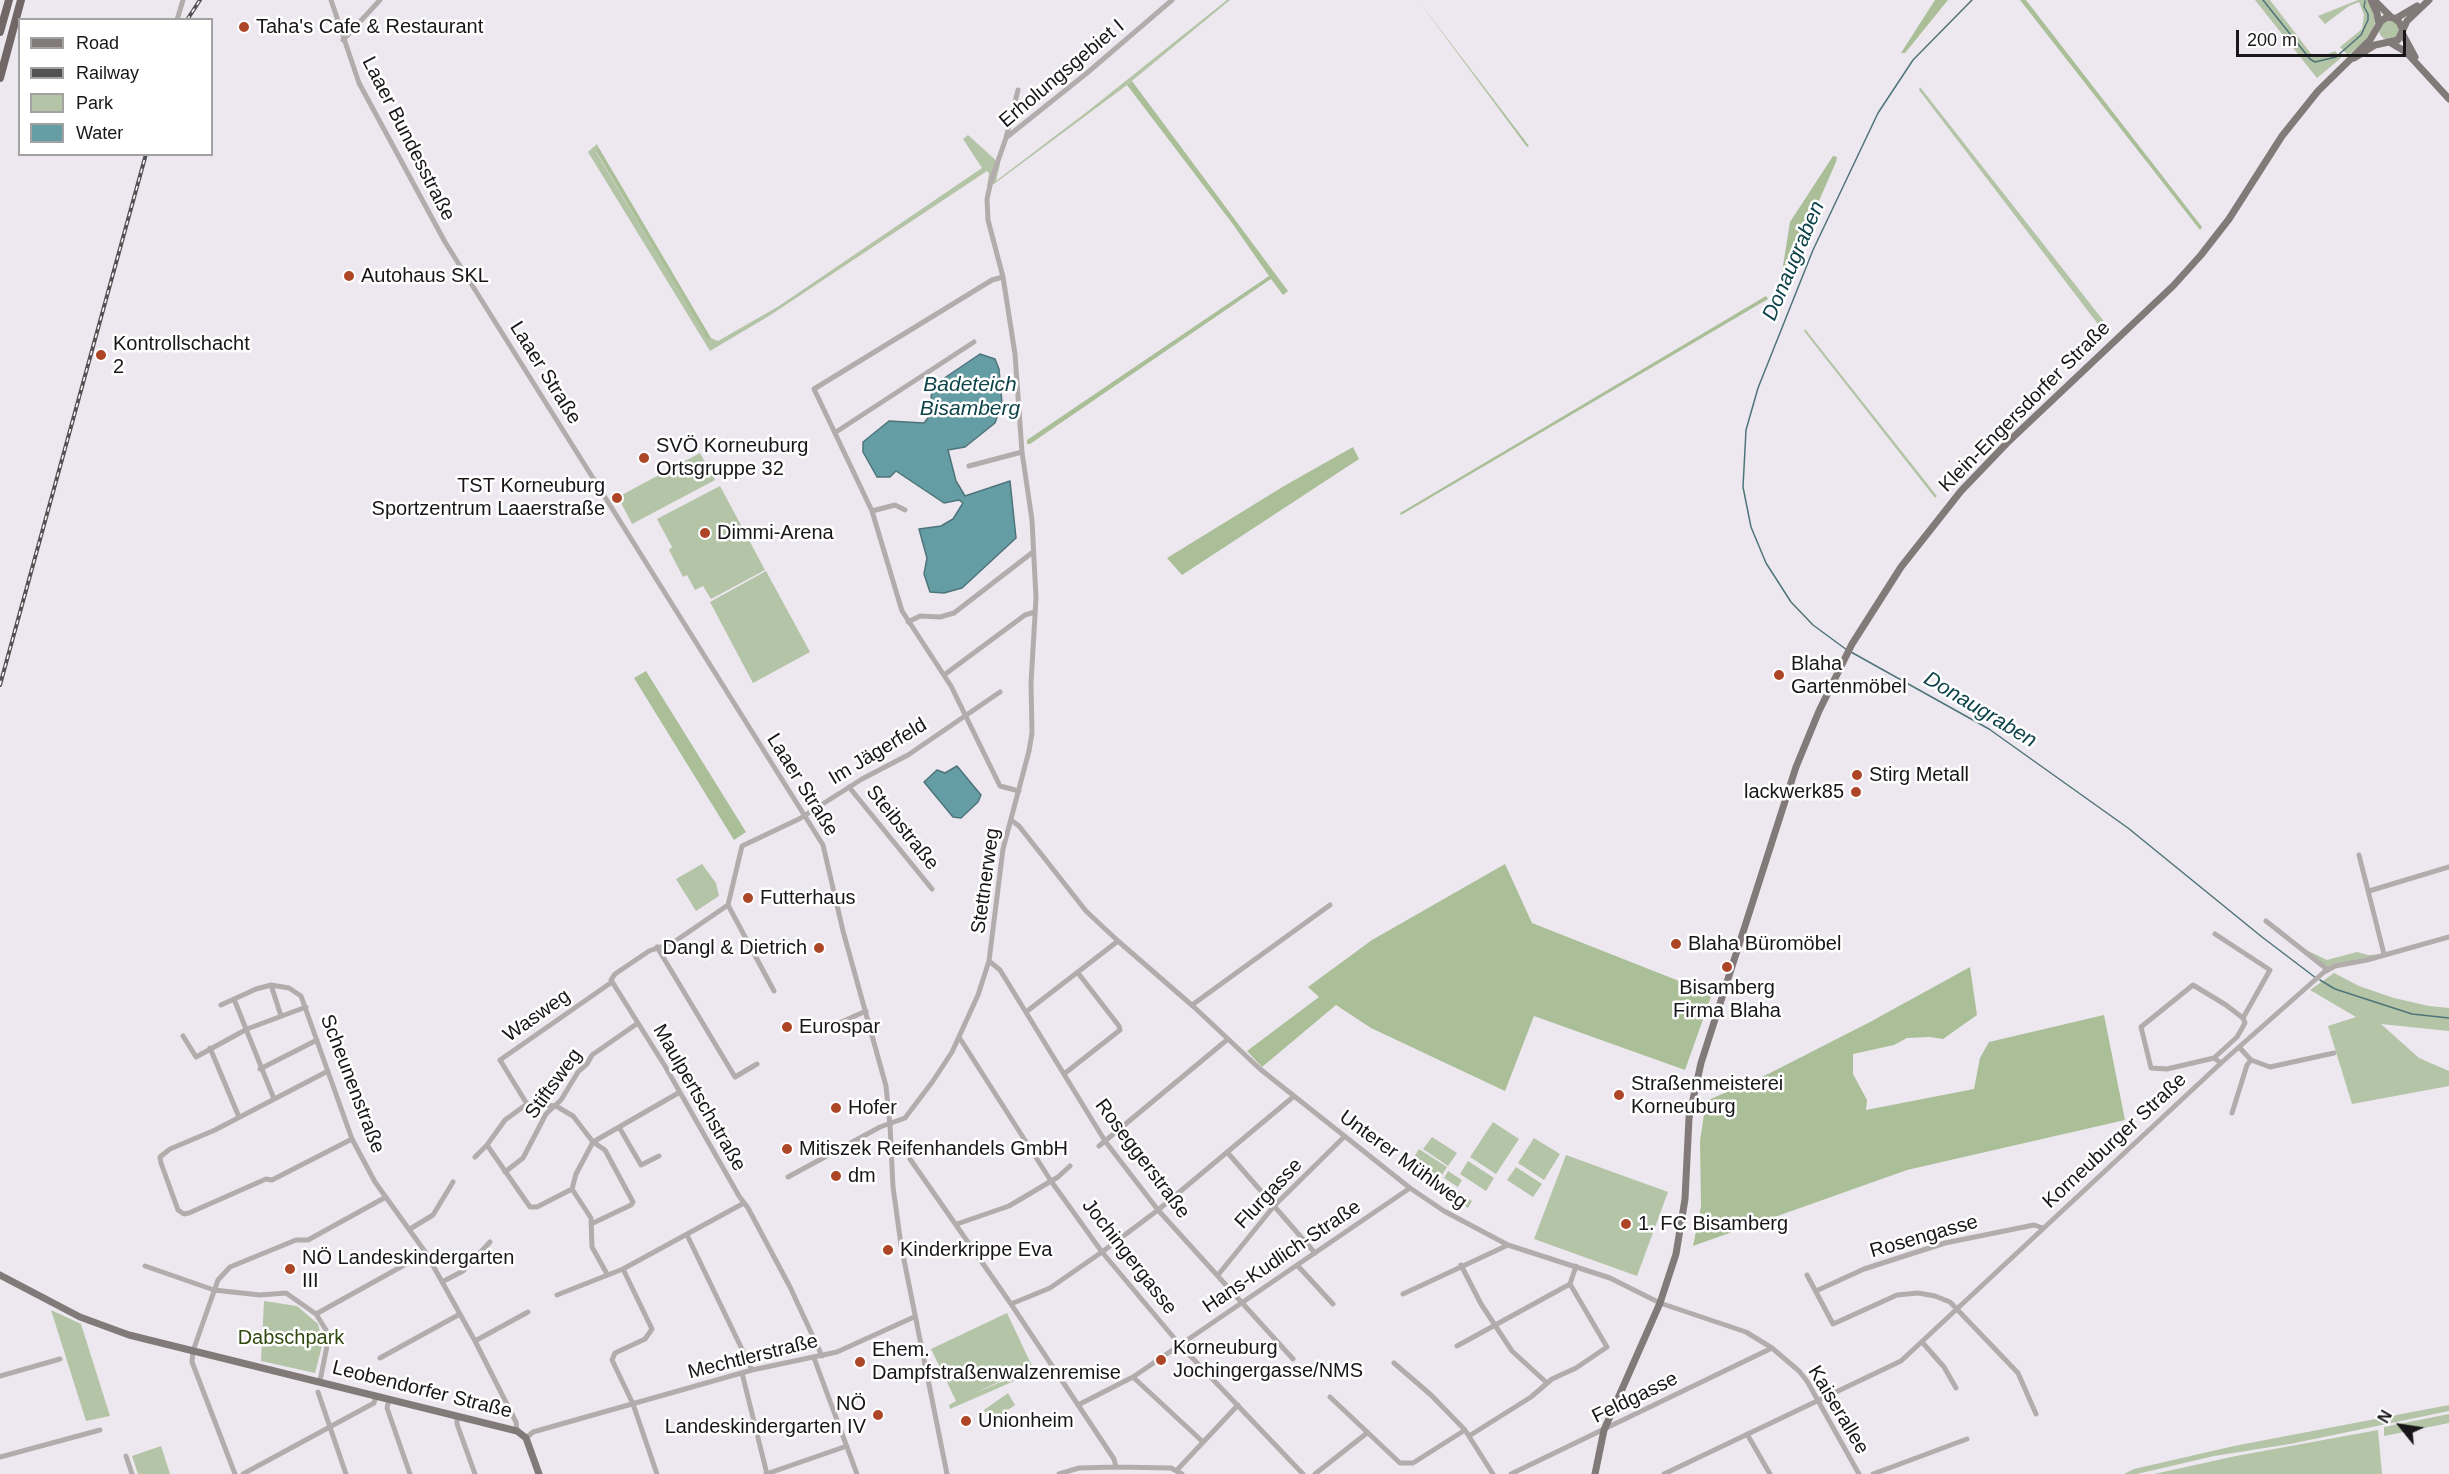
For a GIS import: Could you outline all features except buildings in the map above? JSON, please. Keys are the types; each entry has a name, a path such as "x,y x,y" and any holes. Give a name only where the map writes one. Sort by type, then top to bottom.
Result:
{"highway":[{"path":"0,32 9,0"},
{"path":"0,78 21,0"}],"main road":[{"path":"2373,0 2393,18 2423,69"},
{"path":"2373,0 2377,13 2378,36 2401,48 2449,99"},
{"path":"2378,26 2384,18 2393,18 2428,0"},
{"path":"2388,42 2398,40 2409,19 2428,0"},
{"name":"Klein-Engersdorfer Straße","path":"1595,1474 1604,1430 1660,1303 1676,1254 1683,1220 1688,1124 1698,1073 1791,779 1819,711 1852,644 1901,567 1952,501 2007,443 2199,258 2229,219 2298,114 2323,85 2370,40 2378,26"},
{"name":"Klein-Engersdorfer Straße","path":"2351,59 2375,45 2388,42"},
{"name":"Leobendorfer Straße","path":"0,1275 92,1322 129,1335 517,1431 526,1438 539,1474"}],"street":[{"path":"178,18 183,0"},
{"name":"Laaer Bundesstraße","path":"331,0 358,83 445,242 473,286"},
{"path":"343,40 380,0"},
{"name":"Erholungsgebiet I","path":"1022,452 1015,354 1004,277 988,220 987,199 991,181 1006,138 1172,0"},
{"path":"1006,138 1018,90"},
{"path":"1004,277 992,280 814,389 872,511 899,603 944,675 1000,786 1019,791"},
{"name":"Laaer Straße","path":"473,286 703,656 820,838 827,855 843,931 882,1069 891,1125 893,1187 914,1317 947,1474"},
{"path":"836,432 974,342"},
{"path":"969,466 1022,452"},
{"name":"Stettnerweg","path":"788,1176 880,1127 891,1125 904,1118 933,1081 959,1037 978,995 989,961 1003,849 1032,733 1034,552 1032,519 1022,452"},
{"path":"872,511 895,505 905,510"},
{"path":"909,622 920,616 940,617 954,613 1034,552"},
{"path":"944,675 1025,615 1035,612"},
{"name":"Im Jägerfeld","path":"728,905 741,846 788,825 908,754 1000,692"},
{"name":"Steibstraße","path":"849,787 932,889"},
{"name":"Unterer Mühlweg","path":"1011,820 1019,826 1086,911 1118,941 1293,1097 1410,1188 1478,1231 1508,1245 1610,1278 1660,1303"},
{"path":"2359,855 2384,954"},
{"path":"2369,891 2449,867"},
{"path":"612,982 615,974 657,947 674,942 728,905 774,991"},
{"path":"1192,1005 1330,905"},
{"path":"2266,921 2326,971"},
{"path":"2215,934 2270,970 2243,1018 2245,1027 2214,1058 2167,1069 2151,1068 2141,1027 2193,985 2243,1018"},
{"name":"Korneuburger Straße","path":"1664,1474 1901,1361 2238,1047 2308,984 2326,971 2335,966 2449,937"},
{"path":"1026,1012 1118,941"},
{"path":"657,947 735,1077 757,1064"},
{"name":"Roseggerstraße","path":"989,961 1000,970 1105,1141 1158,1210 1293,1359"},
{"path":"1064,1074 1120,1030 1078,973"},
{"name":"Maulpertschstraße","path":"612,982 748,1208 790,1287 822,1356"},
{"name":"Wasweg","path":"527,1104 500,1060 612,982"},
{"path":"221,1005 256,989 271,985 281,1016"},
{"name":"Scheunenstraße","path":"271,985 289,988 301,996 352,1138 375,1182 426,1253 475,1341 516,1422 517,1431"},
{"path":"234,999 274,1100"},
{"path":"183,1036 196,1057 247,1029 306,1007"},
{"path":"817,1033 866,1011"},
{"name":"Stiftsweg","path":"505,1172 523,1158 546,1114 556,1106 592,1055 638,1023"},
{"name":"Jochingergasse","path":"959,1037 1051,1181 1102,1252 1180,1345 1304,1474"},
{"path":"1099,1146 1228,1039"},
{"path":"260,1069 317,1040"},
{"path":"2238,1047 2251,1060 2270,1067 2334,1053"},
{"path":"210,1048 239,1117"},
{"path":"2214,1058 2221,1063"},
{"path":"2232,1113 2247,1065 2251,1060"},
{"path":"328,1071 274,1100 170,1149 160,1157 178,1210 184,1214 266,1179 272,1180 352,1138"},
{"path":"607,1274 592,1248 591,1218 572,1190 576,1174 593,1142 680,1092"},
{"path":"1011,1304 1050,1288 1102,1252 1158,1210 1293,1097"},
{"path":"475,1157 487,1146 506,1120 527,1104 556,1106 577,1119 593,1142 605,1150 633,1202 591,1224"},
{"path":"619,1127 641,1165 659,1156"},
{"name":"Flurgasse","path":"1218,1275 1275,1206 1344,1137"},
{"path":"487,1146 530,1207 537,1207 572,1190"},
{"path":"1227,1152 1315,1253"},
{"path":"910,1159 1011,1304 1114,1459 1116,1467"},
{"path":"957,1224 1009,1206 1051,1181 1070,1166"},
{"path":"410,1229 433,1215 453,1182"},
{"name":"Hans-Kudlich-Straße","path":"1078,1405 1133,1377 1410,1188"},
{"path":"235,1474 192,1365 193,1351 218,1280 230,1268 296,1240 308,1240 386,1197"},
{"path":"557,1295 623,1269 744,1203"},
{"name":"Rosengasse","path":"1816,1291 1864,1269 1936,1246 2034,1225 2043,1228"},
{"path":"687,1235 752,1370"},
{"path":"442,1282 463,1271 490,1242"},
{"path":"1403,1294 1508,1245"},
{"path":"316,1314 426,1253"},
{"path":"1297,1265 1333,1304"},
{"path":"1461,1265 1494,1326 1512,1351 1547,1383"},
{"path":"145,1266 214,1290 260,1295 286,1293 316,1314 326,1329 328,1341 320,1381"},
{"path":"1457,1346 1570,1284 1576,1266"},
{"path":"623,1269 652,1328 645,1339 615,1353 612,1358 614,1367 633,1404 657,1474"},
{"path":"1807,1275 1833,1324 1897,1295 1918,1293 1950,1302 2018,1373 2036,1414"},
{"path":"1469,1436 1531,1397 1547,1383 1564,1372 1576,1368 1606,1347 1570,1284"},
{"name":"Kaiserallee","path":"1660,1303 1746,1332 1772,1348 1799,1371 1859,1474"},
{"path":"475,1341 528,1312"},
{"path":"380,1358 460,1314"},
{"name":"Mechtlerstraße","path":"526,1438 533,1432 752,1370 822,1356 851,1346 914,1317"},
{"path":"1922,1342 1944,1366 1956,1388"},
{"name":"Feldgasse","path":"1511,1474 1772,1348"},
{"path":"814,1358 857,1474"},
{"path":"0,1376 60,1359"},
{"path":"1394,1363 1431,1395 1465,1430 1493,1474"},
{"path":"742,1373 767,1474 847,1446"},
{"path":"1133,1377 1203,1442"},
{"path":"318,1392 345,1474"},
{"path":"243,1474 374,1403 376,1396"},
{"path":"1330,1397 1394,1458 1406,1464 1413,1463 1465,1430"},
{"path":"389,1399 387,1408 411,1474"},
{"path":"1059,1474 1079,1468 1116,1467 1143,1471 1171,1468 1180,1472 1203,1442 1238,1405"},
{"path":"457,1416 457,1424 475,1474"},
{"path":"0,1456 100,1430"},
{"path":"1315,1474 1367,1434"},
{"path":"1747,1434 1770,1474"},
{"name":"Kaiserallee","path":"1873,1474 1967,1439"},
{"path":"126,1456 132,1474"},
{"path":"1678,1467 1682,1474"}],"green space":[{"path":"1227,0 1230,0 1127,85 994,184 987,187 989,173 987,171 769,316 710,351 588,152 597,144 599,148 596,152 708,339 718,341 779,306 982,168 963,139 968,135 1000,164 996,181"},
{"path":"1418,0 1529,146 1527,147"},
{"path":"1935,0 1948,0 1905,53 1901,53"},
{"path":"2020,0 2026,0 2202,227 2200,230"},
{"path":"2255,0 2270,0 2312,55 2321,57 2335,51 2341,58 2317,78"},
{"path":"2358,0 2367,0 2371,4 2376,16 2374,27 2365,42 2348,55 2340,47 2362,29 2364,15 2359,2 2349,6 2325,24 2318,16"},
{"path":"2389,20 2396,23 2399,30 2396,37 2389,40 2382,37 2379,30 2382,23"},
{"path":"1132,81 1288,291 1283,295 1271,279 1027,444 1027,440 1269,276 1232,223 1127,85"},
{"path":"1920,87 2110,329 2104,332 1919,90"},
{"path":"599,148 711,338 708,340 596,151"},
{"path":"1833,156 1837,157 1836,162 1787,274 1782,272 1790,222"},
{"path":"1766,296 1768,299 1401,515 1400,513"},
{"path":"1805,329 1937,496 1935,498 1804,331"},
{"path":"1353,447 1359,459 1182,575 1167,558 1284,486"},
{"path":"700,453 715,480 632,524 618,497"},
{"name":"Dimmi-Arena","path":"720,486 765,570 711,599 703,586 695,590 687,575 683,577 669,550 672,547 657,519"},
{"path":"766,571 810,652 753,683 710,602"},
{"path":"646,671 746,832 734,840 634,678"},
{"path":"702,864 716,883 719,896 696,911 676,879"},
{"path":"1505,864 1532,923 1712,994 1685,1070 1534,1016 1505,1091 1371,1028 1336,1005 1262,1067 1247,1051 1319,997 1308,987 1372,940"},
{"path":"2304,949 2327,960 2357,952 2368,955 2384,954 2328,970"},
{"path":"1970,967 1977,1015 1943,1039 1907,1038 1894,1045 1853,1054 1853,1074 1867,1100 1866,1110 1974,1089 1980,1058 1989,1042 2104,1015 2125,1120 1907,1170 1693,1246 1701,1206 1700,1141 1706,1101 1770,1073"},
{"path":"2334,973 2359,986 2394,998 2449,1008 2449,1031 2381,1024 2419,1058 2449,1071 2449,1086 2352,1104 2328,1026 2356,1017 2310,990"},
{"path":"1493,1122 1519,1139 1496,1174 1470,1157"},
{"path":"1432,1137 1457,1153 1448,1166 1423,1149"},
{"path":"1534,1138 1560,1154 1544,1180 1518,1163"},
{"path":"1419,1149 1447,1167 1439,1180 1411,1162"},
{"path":"1566,1155 1668,1192 1637,1276 1534,1239"},
{"path":"1468,1161 1494,1178 1486,1191 1460,1174"},
{"path":"1516,1167 1542,1184 1533,1197 1507,1180"},
{"path":"1448,1171 1462,1180 1458,1187 1444,1178"},
{"path":"1458,1192 1472,1201 1468,1208 1454,1199"},
{"name":"Dabschpark","path":"264,1301 297,1306 318,1324 323,1342 315,1373 261,1361"},
{"path":"51,1310 81,1324 110,1416 86,1421"},
{"path":"1007,1313 1032,1366 973,1394 1033,1368 1035,1372 950,1409 949,1405 956,1401 931,1349"},
{"path":"1008,1393 1015,1405 992,1421 984,1410"},
{"path":"2449,1405 2449,1411 2290,1444 2214,1456 2137,1474 2124,1474 2134,1469 2234,1446"},
{"path":"2449,1414 2449,1423 2384,1436 2384,1427"},
{"path":"2378,1430 2382,1474 2154,1474 2236,1456"},
{"path":"161,1446 170,1474 138,1474 132,1456"}],"water":[{"name":"Badeteich Bisamberg","path":"980,354 995,359 999,369 1002,403 995,423 965,447 948,450 956,481 965,496 1010,481 1016,538 962,588 944,593 930,592 924,574 927,558 919,529 941,526 953,519 963,503 959,500 944,503 896,471 890,477 877,477 863,452 863,442 889,421 924,423 941,407 934,405 931,397 934,385"},
{"path":"957,766 981,795 978,802 961,818 953,817 924,782 937,770 945,773"}],"waterway":[{"name":"Donaugraben","path":"1847,650 1813,625 1791,602 1766,563 1751,527 1743,487 1746,430 1758,388 1813,250 1878,113 1913,60 1972,0"},
{"path":"2263,0 2310,59 2315,62 2336,57 2361,35 2368,20 2364,7 2365,1"},
{"name":"Donaugraben","path":"1851,652 1989,729 2128,828 2316,978"},
{"name":"Donaugraben","path":"2320,980 2335,989 2412,1014 2449,1018"}],"railway":[{"path":"188,18 200,0"},
{"path":"0,685 145,156"}],"place":[{"name":"Taha's Cafe & Restaurant","path":"244,27"},
{"name":"Autohaus SKL","path":"349,276"},
{"name":"Kontrollschacht 2","path":"101,355"},
{"name":"SVÖ Korneuburg Ortsgruppe 32","path":"644,458"},
{"name":"TST Korneuburg Sportzentrum Laaerstraße","path":"617,498"},
{"name":"Dimmi-Arena","path":"705,533"},
{"name":"Blaha Gartenmöbel","path":"1779,675"},
{"name":"Stirg Metall","path":"1857,775"},
{"name":"lackwerk85","path":"1856,792"},
{"name":"Futterhaus","path":"748,898"},
{"name":"Blaha Büromöbel","path":"1676,944"},
{"name":"Dangl & Dietrich","path":"819,948"},
{"name":"Bisamberg Firma Blaha","path":"1727,967"},
{"name":"Eurospar","path":"787,1027"},
{"name":"Straßenmeisterei Korneuburg","path":"1619,1095"},
{"name":"Hofer","path":"836,1108"},
{"name":"Mitiszek Reifenhandels GmbH","path":"787,1149"},
{"name":"dm","path":"836,1176"},
{"name":"1. FC Bisamberg","path":"1626,1224"},
{"name":"Kinderkrippe Eva","path":"888,1250"},
{"name":"NÖ Landeskindergarten III","path":"290,1269"},
{"name":"Korneuburg Jochingergasse/NMS","path":"1161,1360"},
{"name":"Ehem. Dampfstraßenwalzenremise","path":"860,1362"},
{"name":"NÖ Landeskindergarten IV","path":"878,1415"},
{"name":"Unionheim","path":"966,1421"}]}
